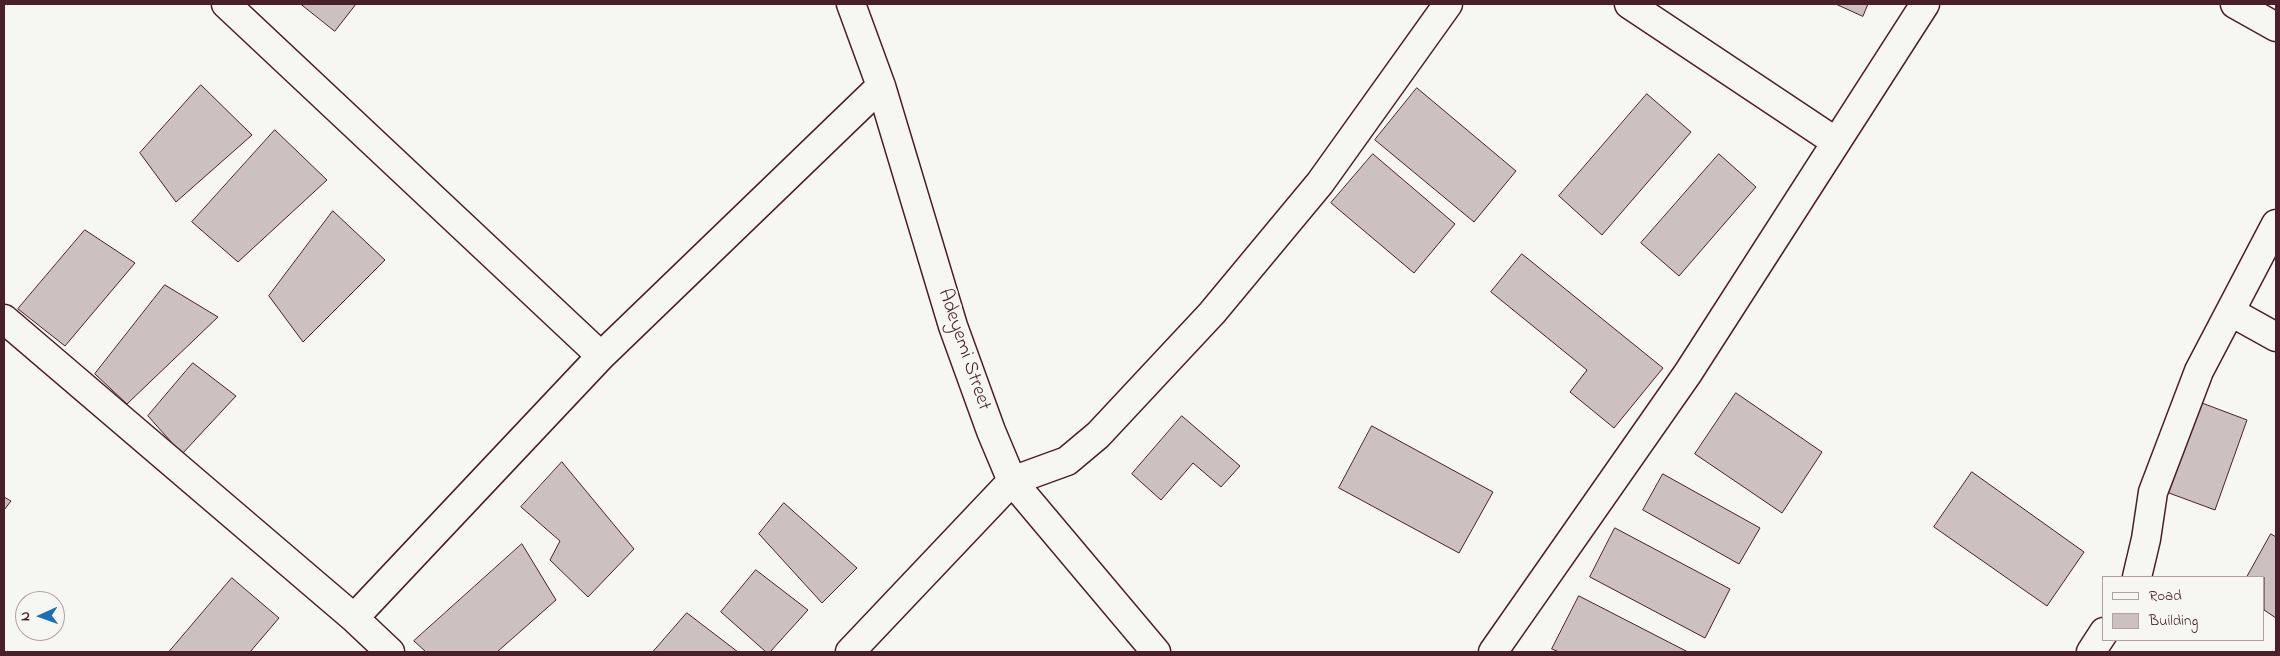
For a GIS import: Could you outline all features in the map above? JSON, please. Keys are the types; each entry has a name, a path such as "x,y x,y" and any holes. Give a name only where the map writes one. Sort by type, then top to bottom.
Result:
{"street":[{"path":"226,4 600,356"},
{"name":"Adeyemi Street","path":"851,4 881,86 952,326 990,431 1012,481 1156,652"},
{"path":"850,652 1012,481 1067,461 1098,436 1212,312 1320,183 1448,4"},
{"path":"1630,4 1836,142"},
{"path":"1493,652 1682,381 1925,4"},
{"path":"2235,4 2276,27"},
{"path":"354,618 600,356 881,86"},
{"path":"2137,576 2146,539 2153,492 2199,371 2276,224"},
{"path":"2230,312 2276,337"},
{"path":"4,319 354,618 390,652"},
{"path":"2091,652 2102,635"}],"building":[{"path":"301,4 356,4 335,31"},
{"path":"1836,4 1868,4 1863,16"},
{"path":"201,85 252,135 176,202 140,153"},
{"path":"1417,88 1516,171 1474,222 1375,140"},
{"path":"1647,94 1691,132 1602,235 1559,196"},
{"path":"275,130 327,180 238,262 192,222"},
{"path":"1373,154 1455,224 1414,273 1331,203"},
{"path":"1719,154 1756,187 1679,276 1641,243"},
{"path":"333,211 385,260 303,342 269,296"},
{"path":"85,230 135,263 65,346 18,309"},
{"path":"1522,254 1663,368 1614,428 1570,392 1587,370 1491,292"},
{"path":"165,285 218,317 127,404 95,374"},
{"path":"193,363 236,396 182,454 148,416"},
{"path":"1736,393 1822,452 1782,513 1695,454"},
{"path":"2202,403 2247,420 2215,510 2169,493"},
{"path":"1182,416 1240,466 1221,487 1193,463 1161,500 1132,474"},
{"path":"1372,426 1493,492 1459,553 1339,488"},
{"path":"562,462 634,549 588,597 550,560 560,541 521,507"},
{"path":"1972,472 2084,552 2047,606 1934,527"},
{"path":"1663,474 1760,528 1739,564 1643,510"},
{"path":"4,497 11,501 4,510"},
{"path":"784,503 857,568 822,603 759,534"},
{"path":"1615,528 1730,589 1705,638 1590,577"},
{"path":"2271,534 2276,537 2276,618 2265,611 2265,576 2248,576"},
{"path":"522,544 556,600 497,652 426,652 414,641"},
{"path":"756,570 808,610 770,652 766,652 721,612"},
{"path":"232,578 279,618 250,652 169,652"},
{"path":"1579,596 1688,652 1559,652 1552,649"},
{"path":"687,613 738,652 653,652"}]}
